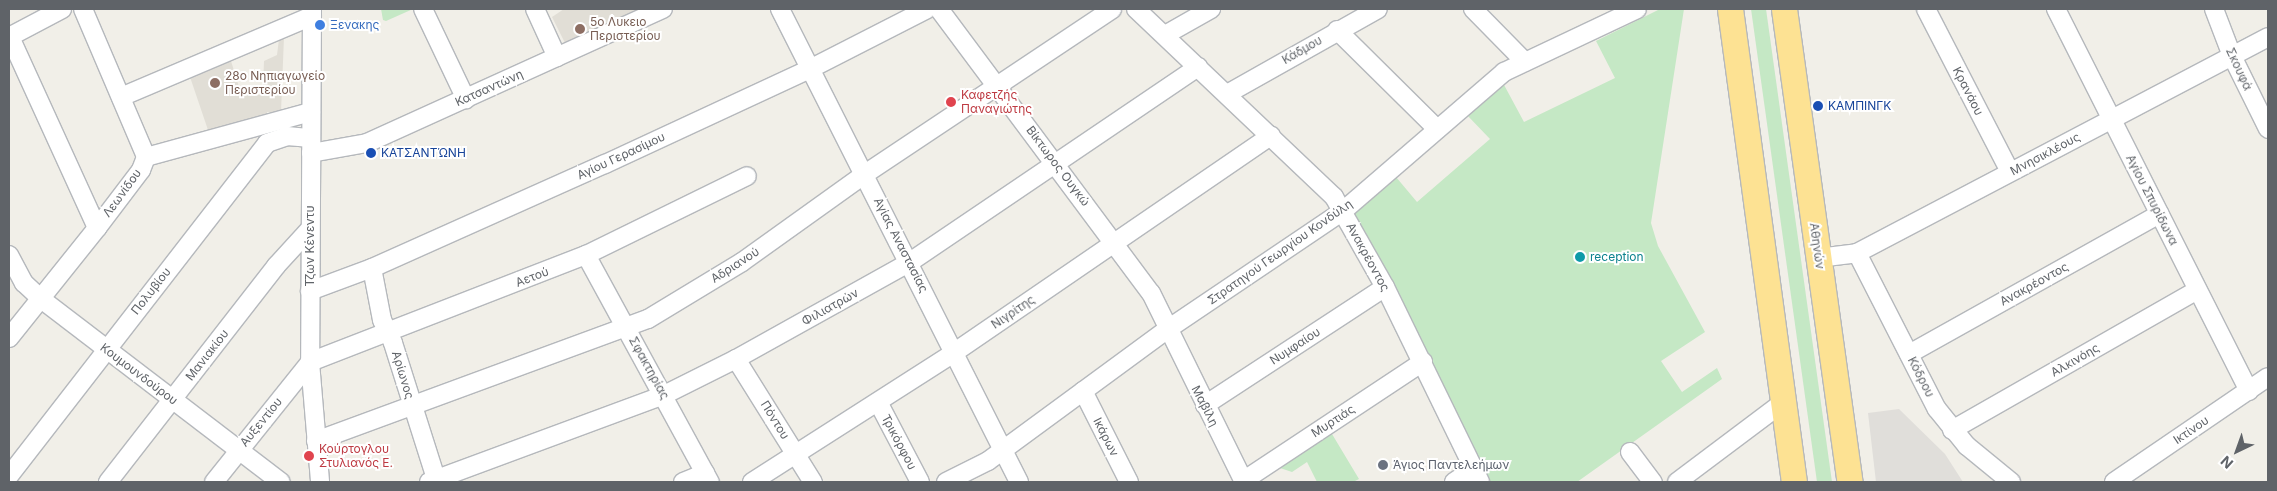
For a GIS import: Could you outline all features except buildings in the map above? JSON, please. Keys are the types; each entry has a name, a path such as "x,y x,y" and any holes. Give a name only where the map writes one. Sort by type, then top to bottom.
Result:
{"highway":[{"path":"1730,9 1781,404 1794,482"},
{"name":"Αθηνών","path":"1784,9 1850,482"}],"street":[{"path":"62,9 9,37 97,228"},
{"path":"82,9 146,157"},
{"path":"424,9 466,98"},
{"path":"535,9 557,57"},
{"name":"Κατσαντώνη","path":"311,146 367,143 663,9"},
{"name":"Αγίας Αναστασίας","path":"780,9 910,262 1019,482"},
{"name":"Αγίου Γερασίμου","path":"310,291 372,268 810,69 927,9"},
{"name":"Βίκτωρος Ουγκώ","path":"939,9 1116,243 1151,293 1168,329"},
{"name":"Αδριανού","path":"316,441 627,328 742,262 865,174 997,84 1112,9"},
{"name":"Ανακρέοντος","path":"1136,9 1334,197 1385,287 1477,476"},
{"path":"1165,35 1211,9"},
{"name":"Κάδμου","path":"1227,94 1337,30 1378,9"},
{"path":"1473,9 1525,62"},
{"name":"Στρατηγού Γεωργίου Κονδύλη","path":"946,482 988,461 1168,329 1343,211 1504,72 1539,58 1636,9"},
{"name":"Κρανάου","path":"1926,9 2010,172"},
{"name":"Αγίου Σπυρίδωνα","path":"2056,9 2249,390"},
{"name":"Σκουφά","path":"2214,9 2232,56 2268,128"},
{"path":"121,97 312,12"},
{"name":"Τζων Κένεντυ","path":"312,12 309,230 310,362 320,482"},
{"path":"1337,30 1437,129"},
{"name":"Μνησικλέους","path":"1818,258 1857,253 2268,37"},
{"name":"Φιλιατρών","path":"434,481 664,395 736,359 910,262 1198,67"},
{"name":"Λεωνίδου","path":"9,338 97,228 140,170 146,157 312,112"},
{"name":"Πολυβίου","path":"9,476 266,143 286,136 311,146"},
{"name":"Νιγρίτης","path":"752,482 955,352 1271,136"},
{"name":"Αετού","path":"310,362 586,255 747,176"},
{"name":"Ανακρέοντος","path":"1910,354 2159,214"},
{"name":"Μανιακίου","path":"108,482 276,266 309,230"},
{"name":"Κόδρου","path":"1857,253 1937,409 1952,430 2012,482"},
{"name":"Κουμουνδούρου","path":"9,255 16,287 40,298 281,482"},
{"name":"Σφακτηρίας","path":"586,255 708,478"},
{"name":"Αρίωνος","path":"372,268 387,333 412,406 434,481"},
{"name":"Νυμφαίου","path":"1205,405 1385,287"},
{"name":"Αλκινόης","path":"1952,430 2197,290"},
{"name":"Μαβίλη","path":"1168,329 1244,482"},
{"name":"Πόντου","path":"736,359 813,482"},
{"name":"Αυξεντίου","path":"214,482 310,362"},
{"name":"Μυρτιάς","path":"1244,482 1423,362"},
{"name":"Ικτίνου","path":"2114,482 2268,377"},
{"name":"Ικάρων","path":"1083,391 1129,482"},
{"name":"Τρικόρφου","path":"878,402 920,482"},
{"path":"1677,482 1781,404"},
{"path":"1630,452 1653,482"},
{"path":"1454,482 1477,476"},
{"path":"683,482 708,478"}],"shaded area":[{"name":"5ο Λυκειο Περιστερίου","path":"564,9 643,9 567,47 552,17"},
{"name":"28ο Νηπιαγωγείο Περιστερίου","path":"284,37 281,112 267,112 267,115 208,130 190,77 231,61 240,90 263,87 264,61 277,55 279,39"},
{"path":"1899,409 1945,454 1963,482 1876,482 1868,413"}],"green space":[{"path":"381,9 413,9 386,21 383,20"},
{"path":"1660,9 1684,9 1651,223 1658,246 1705,332 1661,361 1682,392 1717,368 1722,379 1577,482 1487,482 1349,218 1396,177 1417,202 1490,139 1466,114 1503,83 1524,122 1615,78 1596,41"},
{"path":"1751,9 1766,9 1832,482 1817,482"},
{"path":"1332,434 1359,479 1353,482 1317,482 1307,462 1292,472 1280,468"}],"place":[{"name":"Ξενακης","path":"320,25"},
{"name":"5ο Λυκειο Περιστερίου","path":"580,29"},
{"name":"28ο Νηπιαγωγείο Περιστερίου","path":"215,83"},
{"name":"Καφετζής Παναγιώτης","path":"951,102"},
{"name":"ΚΑΜΠΙΝΓΚ","path":"1818,106"},
{"name":"ΚΑΤΣΑΝΤΏΝΗ","path":"371,153"},
{"name":"reception","path":"1580,257"},
{"name":"Κούρτογλου Στυλιανός Ε.","path":"309,456"},
{"name":"Άγιος Παντελεήμων","path":"1383,465"}]}
